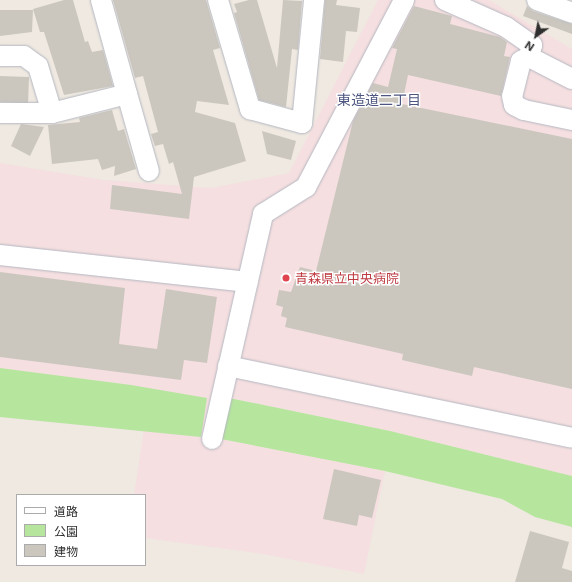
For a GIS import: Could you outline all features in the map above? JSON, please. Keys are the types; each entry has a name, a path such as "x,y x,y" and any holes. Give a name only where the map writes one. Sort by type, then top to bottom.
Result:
{"street":[{"path":"101,0 149,171"},
{"path":"218,0 250,109 302,123 314,0"},
{"path":"212,439 263,214 306,187 404,0"},
{"path":"445,0 506,26 532,45 529,57 521,61 512,96 514,105 524,110 572,120"},
{"path":"537,0 572,13"},
{"path":"0,56 24,56 38,66 52,113"},
{"path":"529,57 572,79"},
{"path":"0,113 52,113 127,94"},
{"path":"0,255 248,282"},
{"path":"228,366 572,438"}],"shaded area":[{"name":"青森県立中央病院","path":"378,0 489,0 572,49 572,476 390,431 230,398 221,439 385,471 364,574 263,554 146,538 146,494 134,494 144,429 201,437 131,385 0,368 0,163 104,180 211,188 289,173"}],"green space":[{"path":"0,368 131,385 207,398 201,437 0,417"},
{"path":"229,398 390,431 572,476 572,527 535,517 502,499 385,471 221,439"}],"building":[{"path":"64,0 73,0 85,42 88,41 92,52 103,50 113,86 64,95 44,32 40,32 33,9"},
{"path":"113,0 206,0 220,48 213,50 229,105 197,101 195,112 235,123 246,161 194,177 189,219 110,209 112,185 182,194 173,162 169,164 163,144 155,146 151,134 158,132 143,76 135,78"},
{"path":"249,0 257,0 277,68 283,0 302,1 298,50 292,49 286,107 259,100 234,13 237,12 234,4"},
{"path":"325,0 337,0 336,5 360,8 357,32 346,31 343,62 320,59"},
{"path":"414,6 452,16 450,24 500,37 507,42 504,56 510,57 501,96 408,75 402,104 572,139 572,389 474,367 472,376 402,360 403,354 285,327 287,318 281,316 283,307 276,305 279,290 291,292 300,267 316,271 353,121 373,83 388,87 397,49 392,48"},
{"path":"527,6 533,11 572,24 572,34 523,16"},
{"path":"0,10 33,10 32,32 0,36"},
{"path":"0,76 29,77 28,103 0,102"},
{"path":"112,110 118,131 124,129 136,169 114,176 115,166 102,170 98,159 52,164 48,125 80,122 79,118"},
{"path":"21,124 44,127 30,156 11,146"},
{"path":"262,131 296,141 291,160 267,154"},
{"path":"0,272 125,288 119,344 157,349 166,289 217,297 207,363 184,360 181,380 0,357"},
{"path":"334,469 381,480 372,518 359,515 357,526 323,519"},
{"path":"530,531 569,542 562,568 572,571 572,582 515,582"}],"place":[{"name":"青森県立中央病院","path":"286,278"}],"district":[{"name":"東造道二丁目","path":"379,100"}]}
